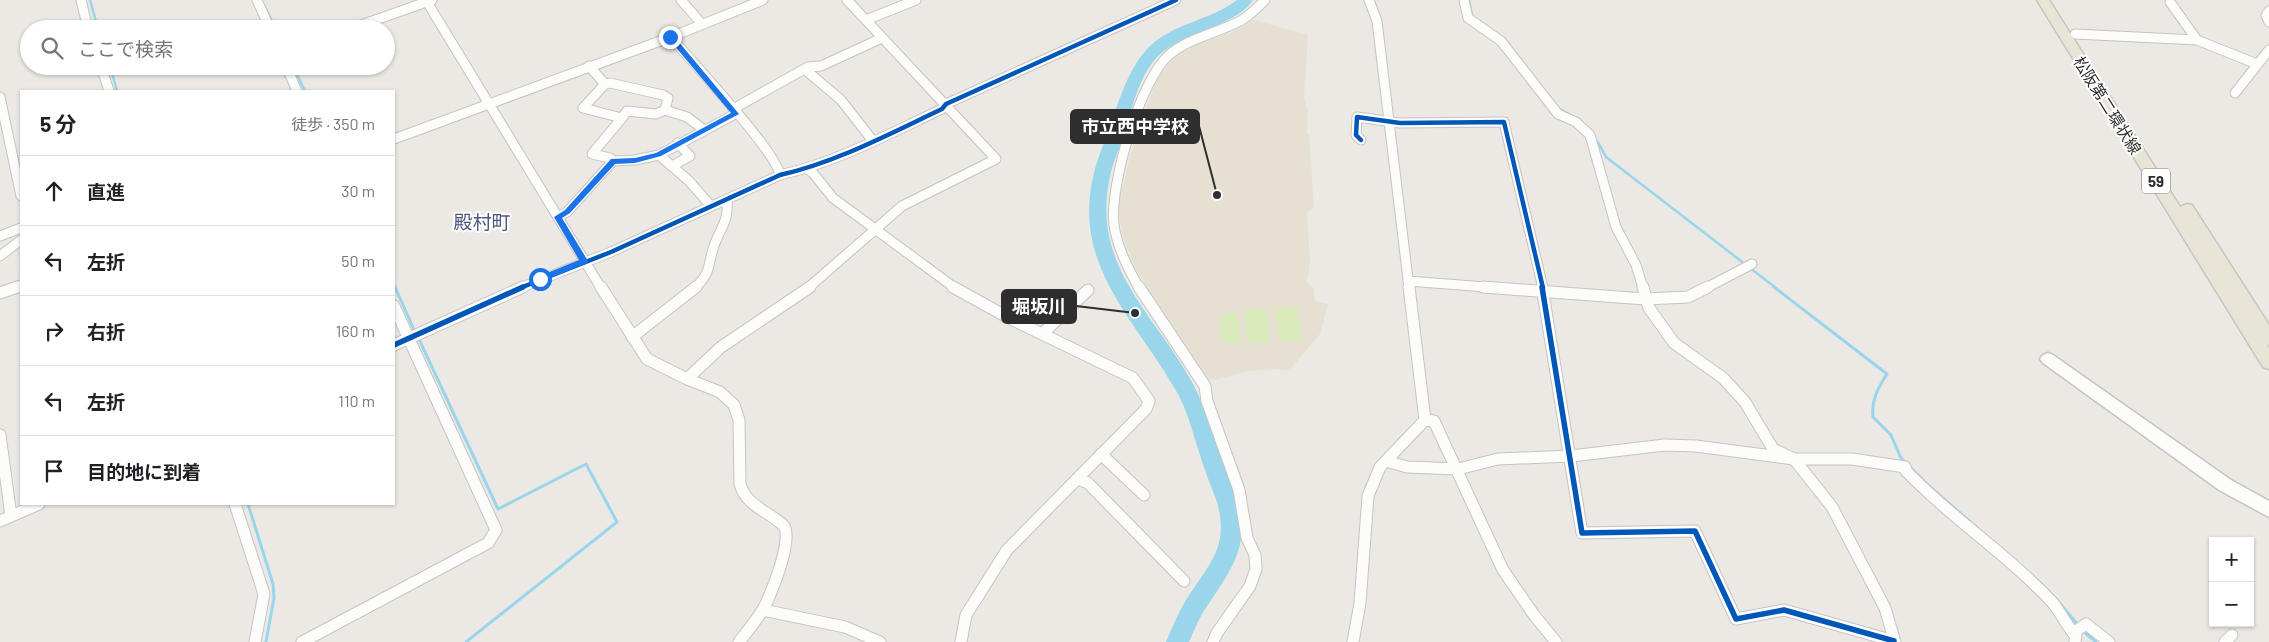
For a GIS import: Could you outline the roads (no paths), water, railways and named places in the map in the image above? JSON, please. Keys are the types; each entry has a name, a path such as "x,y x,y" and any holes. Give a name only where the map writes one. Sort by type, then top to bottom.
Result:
{"main road":[{"name":"松阪第二環状線","path":"2042,0 2269,362"},
{"name":"松阪第二環状線","path":"2054,0 2269,339"}],"street":[{"path":"81,0 86,20"},
{"path":"257,0 266,20"},
{"path":"681,0 702,24"},
{"path":"395,139 488,102 670,37 763,0"},
{"path":"687,379 721,347 793,300 902,206 996,159 847,0"},
{"path":"866,20 916,0"},
{"path":"395,344 584,261 610,252 727,200 780,174 807,169 873,141 942,109 946,104 1176,0"},
{"path":"1213,642 1217,632 1250,586 1256,569 1255,555 1247,538 1239,490 1207,401 1205,386 1147,300 1126,265 1116,239 1112,205 1116,178 1142,98 1157,68 1179,46 1239,23 1254,12 1265,0"},
{"path":"1369,0 1376,21 1425,420"},
{"path":"1464,0 1468,18 1501,41 1558,114 1576,122 1590,135 1616,227 1636,266 1649,308 1674,343 1723,378 1745,402 1773,449 1794,459 1834,512 1885,608 1894,642"},
{"path":"375,20 429,1 584,261 647,359 687,379 720,392 734,406 739,420 740,484 743,494 751,502 780,522 787,530 788,540 763,610 739,642"},
{"path":"2170,2 2197,40"},
{"path":"2269,11 2266,15 2269,22"},
{"path":"2076,34 2197,40 2257,64"},
{"path":"670,37 762,144 779,169 780,174"},
{"path":"703,129 687,118 665,110 656,114 628,111 592,154 610,158 613,161 635,160 659,154 703,129 808,68 821,66 882,38"},
{"path":"2235,93 2269,50"},
{"path":"589,66 605,84"},
{"path":"808,68 808,72 842,100 873,141"},
{"path":"104,75 109,90"},
{"path":"290,75 297,90"},
{"path":"622,118 583,108 605,84 610,83 663,95 668,98 665,110"},
{"path":"0,97 20,191"},
{"path":"1361,140 1356,135 1357,117 1400,123 1504,122 1544,290 1582,533 1695,531 1736,619 1784,610 1894,642"},
{"path":"672,166 690,156 678,143"},
{"path":"659,154 690,181 711,206"},
{"path":"558,217 567,212 613,161"},
{"path":"807,169 814,173 833,198 956,289 1007,317 1133,378 1149,400 1146,409 1007,550 966,615 961,642"},
{"path":"632,336 694,288 706,276 711,264 713,251 729,220 727,200"},
{"path":"0,236 20,228"},
{"path":"0,256 20,241"},
{"path":"1408,281 1645,299 1688,297 1748,266"},
{"path":"0,293 20,285"},
{"path":"1043,333 1088,290"},
{"path":"302,642 488,543 496,530 414,335 395,307"},
{"path":"2048,359 2225,485 2269,510"},
{"path":"1353,642 1360,603 1368,496 1380,467 1425,420 1434,420 1503,570 1534,615 1556,642"},
{"path":"0,435 11,516"},
{"path":"1386,461 1407,467 1458,469 1498,459 1571,456 1665,445 1696,446 1794,459 1852,459 1905,467 1931,497 1962,520 2051,601 2077,633 2110,642"},
{"path":"1101,454 1144,495"},
{"path":"1077,479 1088,483 1184,581"},
{"path":"0,521 37,505"},
{"path":"235,505 264,594 255,642"},
{"path":"763,610 845,627 880,642"}],"waterway":[{"path":"90,0 96,20"},
{"path":"1177,642 1194,608 1214,580 1224,561 1231,540 1230,511 1195,410 1186,390 1134,314 1106,259 1100,240 1097,219 1098,197 1103,171 1129,95 1141,67 1147,59 1157,48 1169,40 1222,16 1246,0"},
{"path":"1469,0 1472,16 1475,18"},
{"path":"265,7 272,20"},
{"path":"113,75 117,90"},
{"path":"297,75 305,90"},
{"path":"1558,108 1582,123 1592,133 1606,157 1776,288"},
{"path":"395,287 415,332"},
{"path":"1774,287 1887,374 1876,394 1873,405 1873,417 1891,435 1901,458 1929,486 1975,526"},
{"path":"418,337 498,509 586,464 617,522 466,642"},
{"path":"248,505 273,584 274,598 266,642"},
{"path":"2056,599 2084,632 2096,642"}],"place":[{"name":"市立西中学校","path":"1217,195"},
{"name":"堀坂川","path":"1135,313"}],"district":[{"name":"殿村町","path":"482,221"}]}
